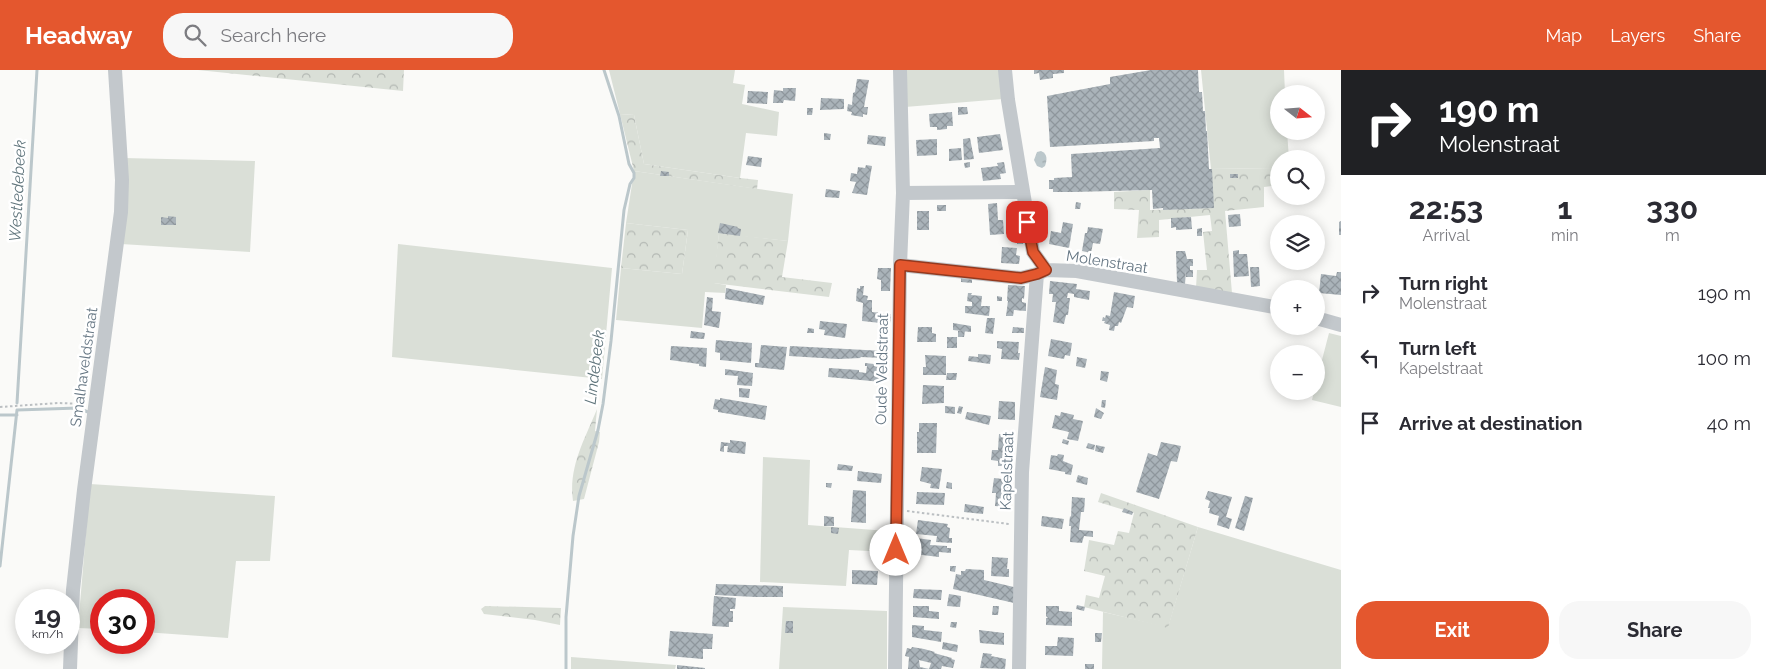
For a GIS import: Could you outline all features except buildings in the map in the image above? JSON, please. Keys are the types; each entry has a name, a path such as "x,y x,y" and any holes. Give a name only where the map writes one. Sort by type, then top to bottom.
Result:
{"street":[{"name":"Smalhaveldstraat","path":"70,669 73,590 121,212 122,180 115,70"},
{"name":"Oude Veldstraat","path":"895,669 900,265 903,193 900,70"},
{"path":"1005,70 1022,192 1033,252 1042,272"},
{"path":"903,193 1022,192"},
{"name":"Molenstraat","path":"900,265 1021,278 1042,272 1077,271 1270,306"},
{"name":"Kapelstraat","path":"1019,669 1022,472 1042,272"},
{"path":"1325,321 1341,325"}],"path":[{"path":"0,407 58,403 85,404 95,409"},
{"path":"897,510 1022,526"}],"green space":[{"path":"198,70 404,70 403,91"},
{"path":"609,70 735,70 733,83 745,85 742,104 779,112 777,136 746,133 740,178 644,164 634,115 620,114"},
{"path":"904,70 1000,70 1003,99 905,107"},
{"path":"1201,70 1284,70 1285,85 1270,85 1270,140 1288,140 1288,150 1270,150 1270,168 1211,169"},
{"path":"620,114 634,115 644,164 758,180 757,189 634,171"},
{"path":"123,158 255,161 250,252 121,244"},
{"path":"1270,168 1270,186 1264,187 1264,207 1225,211 1232,293 1196,288 1197,270 1207,270 1203,232 1212,231 1210,215 1159,220 1159,237 1137,238 1139,210 1114,209 1114,192 1150,190 1150,210 1211,208 1210,169"},
{"path":"634,171 793,194 788,241 719,234 714,283 726,285 725,293 705,292 702,328 616,320 621,268 682,274 688,230 626,223"},
{"path":"626,223 688,230 682,274 621,268"},
{"path":"719,233 788,241 782,277 832,283 829,297 713,283"},
{"path":"398,244 612,268 602,379 392,357"},
{"path":"1329,333 1341,336 1341,407 1312,400 1325,400 1325,348"},
{"path":"597,409 595,431 600,432 599,442 584,499 573,501 572,489 575,465"},
{"path":"763,457 810,460 808,525 888,531 888,552 849,550 846,586 760,582"},
{"path":"90,484 275,496 270,561 236,561 228,638 155,633 155,589 90,589 90,629 80,628 80,604"},
{"path":"1101,493 1198,527 1168,628 1084,607 1086,595 1099,598 1105,576 1084,571 1089,540 1114,545 1118,531 1129,533 1134,513 1098,502"},
{"path":"1198,527 1341,570 1341,669 1102,669 1103,612 1168,627"},
{"path":"485,606 561,608 560,625 484,614 481,609"},
{"path":"783,607 887,611 887,669 779,669"},
{"path":"571,657 676,665 675,669 571,669"}],"water":[{"path":"1041,151 1046,157 1045,166 1042,168 1037,166 1034,160 1037,152"}],"waterway":[{"name":"Westledebeek","path":"17,403 37,70"},
{"name":"Lindebeek","path":"566,669 566,617 573,536 579,496 598,430 603,404 624,210 630,184 634,178 634,173 629,164 619,116 604,70"},
{"name":"Westledebeek","path":"0,566 17,410 78,408 88,412"},
{"path":"0,415 17,415"}],"route":[{"path":"896,550 900,265 1021,278 1037,274 1046,270 1033,252 1027,222"}]}
